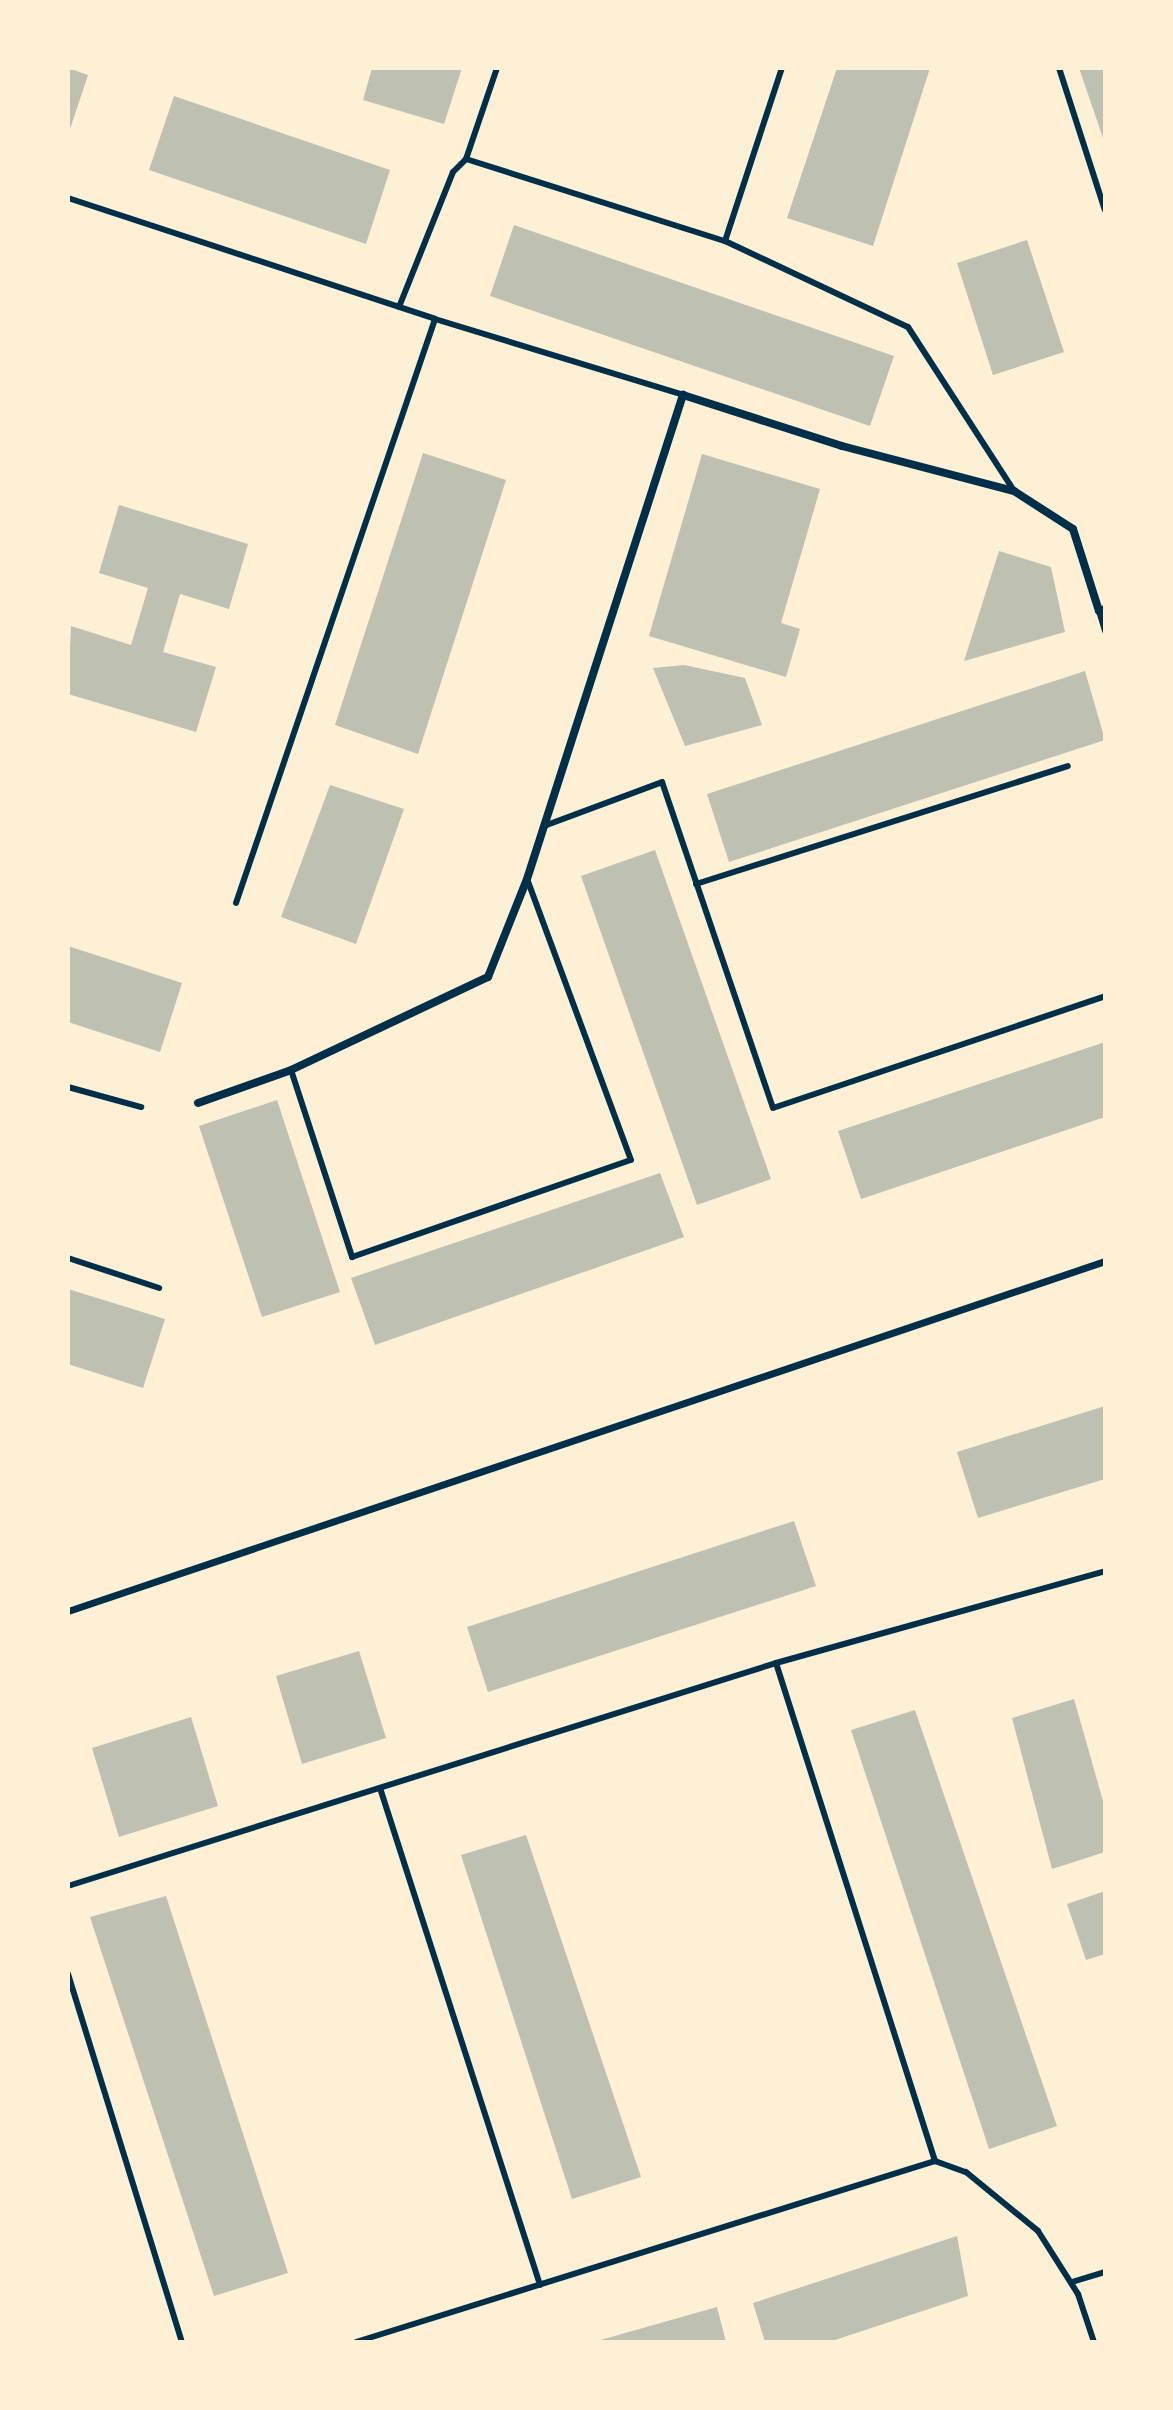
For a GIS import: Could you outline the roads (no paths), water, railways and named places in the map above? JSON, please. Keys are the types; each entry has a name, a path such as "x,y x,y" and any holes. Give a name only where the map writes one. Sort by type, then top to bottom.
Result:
{"street":[{"path":"198,1103 291,1070 488,977 527,879 540,828 683,395 842,446 1014,491 1073,529 1102,610"},
{"path":"68,1611 1105,1261"}],"lane":[{"path":"399,307 453,172 466,159 497,68"},
{"path":"725,241 782,68"},
{"path":"1059,68 1105,210"},
{"path":"466,159 725,241 908,327 1014,491"},
{"path":"68,198 435,319 683,395"},
{"path":"236,903 435,319"},
{"path":"1102,610 1105,631"},
{"path":"696,884 1068,766"},
{"path":"540,828 662,782 773,1108 1105,996"},
{"path":"291,1070 352,1257 631,1160 527,879"},
{"path":"68,1087 141,1107"},
{"path":"68,1258 159,1288"},
{"path":"68,1886 776,1663 1105,1571"},
{"path":"776,1663 935,2161"},
{"path":"380,1788 540,2285"},
{"path":"68,1974 182,2342"},
{"path":"356,2342 935,2161 966,2172 1012,2205 1038,2231 1072,2282 1094,2342"},
{"path":"1072,2282 1105,2272"}]}
